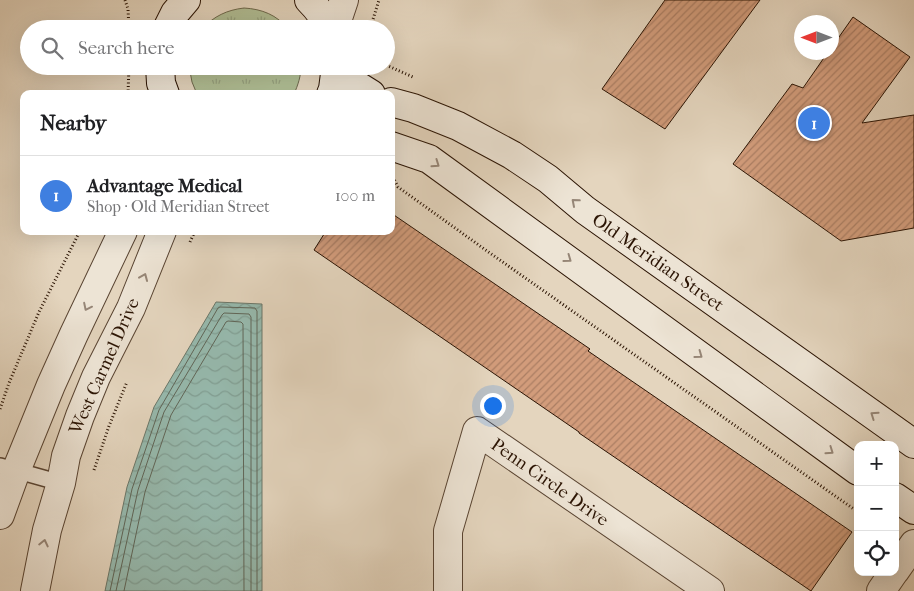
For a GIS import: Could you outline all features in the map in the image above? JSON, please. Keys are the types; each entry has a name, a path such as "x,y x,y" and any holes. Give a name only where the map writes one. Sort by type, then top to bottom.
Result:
{"main road":[{"path":"159,0 165,20"},
{"path":"171,20 186,0"},
{"path":"309,0 324,20"},
{"path":"338,20 344,0"},
{"path":"333,90 335,75"},
{"path":"348,75 354,84 365,90"},
{"name":"Old Meridian Street","path":"395,103 413,108 458,126 512,155 541,174 585,210 914,444"},
{"path":"395,147 429,159 854,467"},
{"path":"0,515 8,468 121,235"},
{"name":"West Carmel Drive","path":"35,591 66,456 80,416 96,377 131,308 160,235"},
{"name":"Penn Circle Drive","path":"448,591 448,531 477,431 710,591"},
{"path":"899,500 914,510"},
{"path":"899,566 914,544"},
{"path":"881,591 892,576"}],"lane":[{"path":"8,468 60,483"}],"path":[{"path":"125,0 129,20"},
{"path":"373,20 379,0"},
{"path":"128,90 129,75"},
{"path":"395,182 398,187 854,509"},
{"path":"0,408 39,312 78,235"},
{"path":"93,476 109,426 129,380"}],"green space":[{"path":"244,8 257,10 279,20 212,20 232,10"},
{"path":"191,75 300,75 295,90 195,90"}],"water":[{"path":"216,302 262,304 262,591 105,591 127,487 154,407"}],"building":[{"path":"665,0 760,0 665,129 602,89"},
{"path":"853,17 910,57 862,123 914,115 914,228 841,241 733,164 792,84 803,88 822,60 839,60 839,37"},
{"path":"395,216 852,532 811,591 314,250 323,235 395,235"}],"place":[{"name":"Advantage Medical","path":"814,123"}]}
